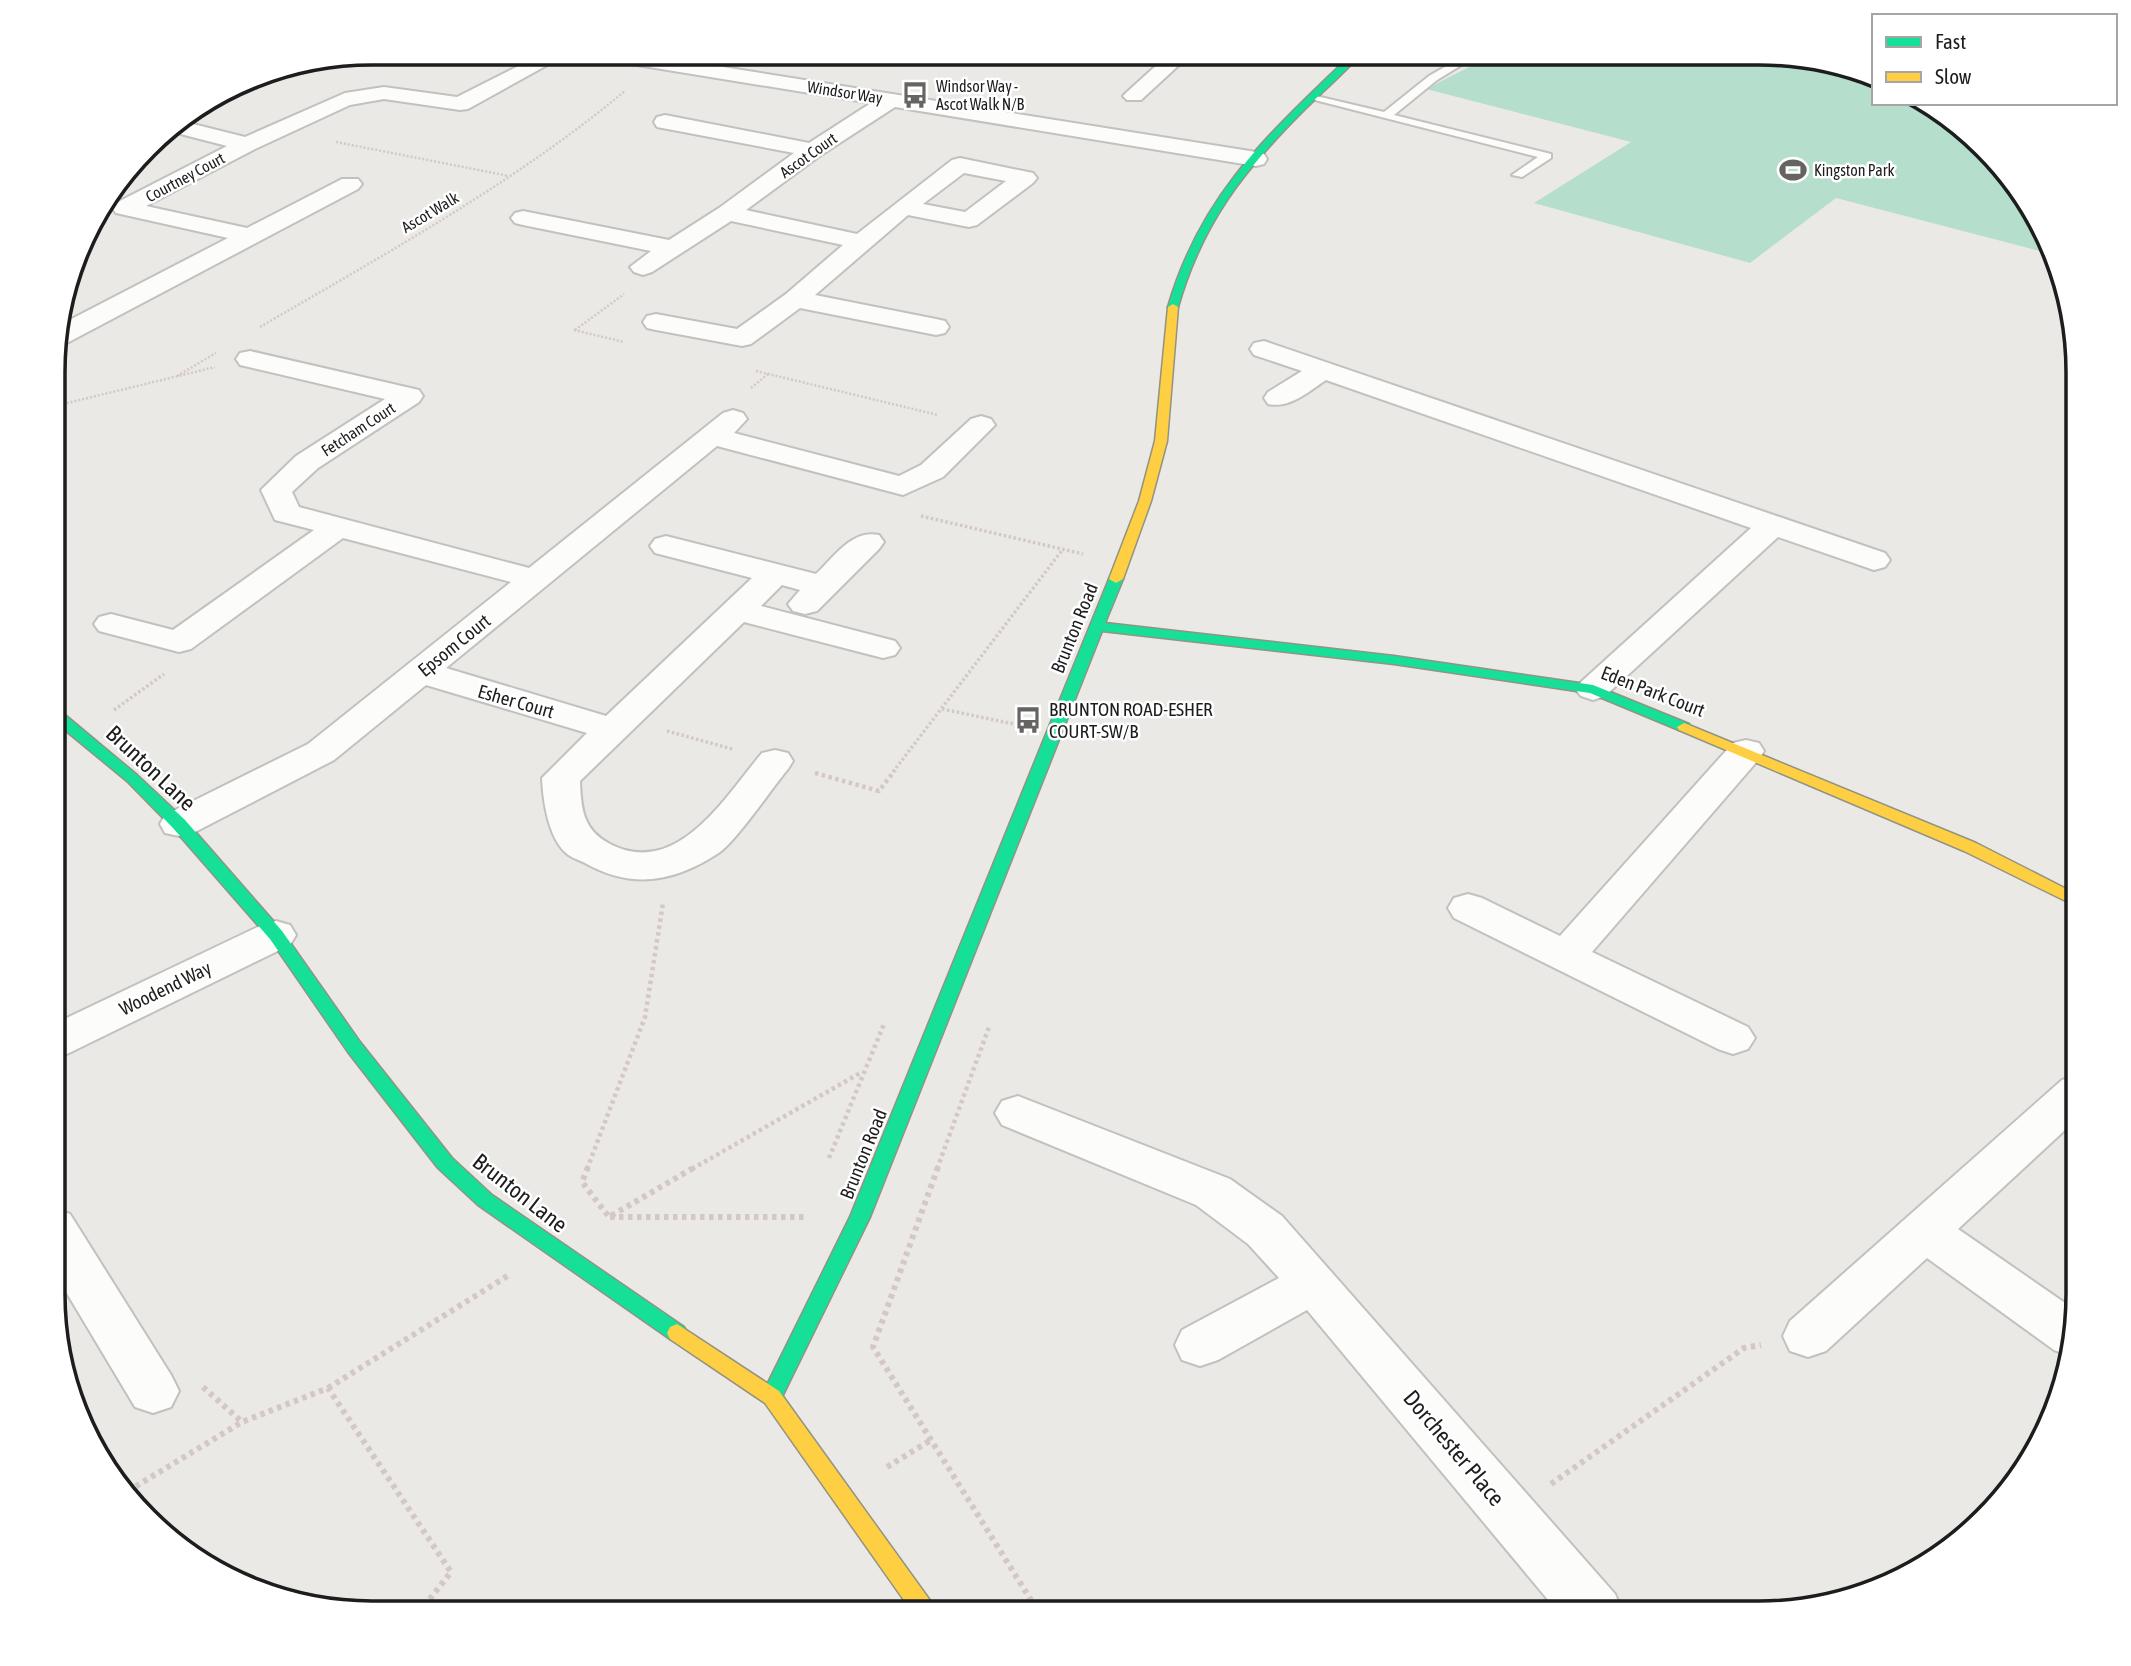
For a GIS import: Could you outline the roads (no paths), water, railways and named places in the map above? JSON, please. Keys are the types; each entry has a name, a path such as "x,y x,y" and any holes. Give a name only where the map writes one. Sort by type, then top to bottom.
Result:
{"street":[{"path":"446,126 466,116 466,109 460,104 533,65"},
{"name":"Windsor Way","path":"673,65 1256,159"},
{"path":"1134,96 1169,65"},
{"name":"Brunton Road","path":"772,1397 860,1217 1136,528 1164,421 1175,295 1182,273 1210,219 1256,159 1346,65"},
{"name":"Courtney Court","path":"250,236 124,208 247,144 345,99 384,93 460,104"},
{"name":"Ascot Court","path":"643,267 727,214 813,150 891,100"},
{"path":"665,122 813,150"},
{"name":"Courtney Court","path":"185,128 247,144"},
{"path":"656,322 742,338 795,299 902,207 960,165 1026,178 968,220 902,207"},
{"path":"67,332 350,184"},
{"path":"727,214 862,242"},
{"path":"523,218 673,247"},
{"path":"795,299 936,327"},
{"path":"1264,349 1874,560"},
{"name":"Fetcham Court","path":"250,359 409,397 307,462 276,490 286,513 535,579"},
{"path":"1278,398 1324,370"},
{"name":"Epsom Court","path":"179,824 321,752 722,427 904,499 981,425"},
{"path":"1593,689 1773,525"},
{"path":"111,624 179,642 338,527"},
{"path":"787,623 868,542"},
{"path":"666,546 823,586"},
{"path":"775,574 561,778 562,808 579,844 620,866 668,864 709,841 775,761"},
{"path":"738,610 883,648"},
{"name":"Eden Park Court","path":"1097,626 1394,660 1593,689 1970,847 2066,896"},
{"name":"Esher Court","path":"421,672 618,724"},
{"name":"Brunton Lane","path":"65,721 132,778 179,824 275,935 354,1047 445,1163 485,1200 552,1248 772,1397 919,1601"},
{"path":"1565,956 1746,751"},
{"path":"1468,908 1733,1038"},
{"name":"Woodend Way","path":"65,1037 275,935"},
{"path":"1808,1336 2066,1103"},
{"name":"Dorchester Place","path":"1018,1113 1213,1192 1265,1230 1584,1601"},
{"path":"1926,1231 2064,1330"},
{"path":"65,1247 153,1391"},
{"path":"1200,1345 1313,1283"}],"lane":[{"path":"1386,116 1433,78 1455,65"},
{"path":"1312,98 1547,156 1518,175"}],"place":[{"name":"Windsor Way - Ascot Walk N/B","path":"915,95"},
{"name":"Kingston Park","path":"1793,170"},
{"name":"BRUNTON ROAD-ESHER COURT-SW/B","path":"1028,720"}]}
